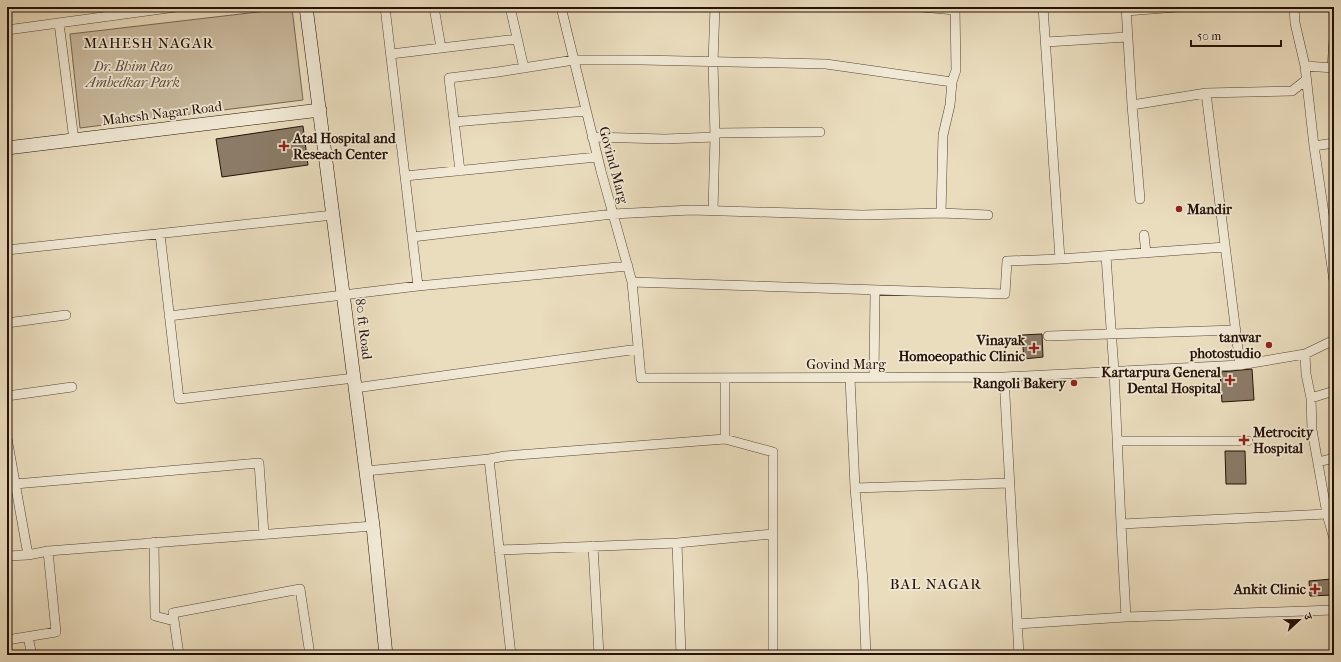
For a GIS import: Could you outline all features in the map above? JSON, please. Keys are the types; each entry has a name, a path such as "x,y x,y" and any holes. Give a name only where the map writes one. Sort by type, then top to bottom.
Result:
{"street":[{"path":"7,30 176,7"},
{"name":"80 ft Road","path":"306,7 373,526 386,655"},
{"path":"385,7 418,286"},
{"path":"434,7 440,48"},
{"path":"510,7 524,68"},
{"name":"Govind Marg","path":"561,7 597,157 632,282 642,378 1004,377 1240,365 1305,354 1334,340"},
{"path":"713,210 715,135 713,62 715,7"},
{"path":"921,7 955,9 956,70 952,82 950,105 943,135 941,213"},
{"path":"1043,7 1060,259"},
{"path":"1140,199 1126,9 1177,7"},
{"path":"1294,7 1295,23 1306,66 1306,80 1314,146 1331,239 1334,281"},
{"path":"59,23 74,140"},
{"path":"1046,42 1127,37"},
{"path":"391,54 517,39"},
{"path":"1306,66 1333,68 1334,39"},
{"path":"460,171 449,78 574,60 826,64 952,82"},
{"path":"1132,105 1206,93 1292,91 1306,80"},
{"path":"1206,93 1240,365"},
{"name":"Mahesh Nagar Road","path":"7,148 320,110"},
{"path":"454,122 586,111"},
{"path":"592,137 665,139 715,135 820,132"},
{"path":"1314,146 1334,143"},
{"path":"405,176 597,157"},
{"path":"412,237 613,214 691,210 862,215 941,213 988,215"},
{"path":"7,250 333,215"},
{"path":"160,234 179,399 355,383 638,349"},
{"path":"1144,235 1146,253"},
{"path":"632,282 1005,294 1007,261 1060,259 1225,247"},
{"path":"1106,256 1112,334 1126,617"},
{"path":"169,316 418,286 628,266"},
{"path":"874,378 875,290"},
{"path":"7,322 66,315"},
{"path":"1048,336 1236,330"},
{"path":"1305,354 1306,374 1311,398 1312,430 1327,514 1334,539"},
{"path":"1004,377 1019,655"},
{"path":"725,378 725,439"},
{"path":"850,378 855,488 863,581 866,655"},
{"path":"7,396 72,387"},
{"path":"1311,398 1334,391"},
{"path":"7,438 28,555"},
{"path":"366,471 506,456 725,439 773,452 773,655"},
{"path":"1117,441 1248,441"},
{"path":"1318,462 1334,458"},
{"path":"489,459 511,655"},
{"path":"15,484 259,463 264,534"},
{"path":"855,488 1009,483"},
{"path":"1121,524 1327,514"},
{"path":"7,556 154,542 373,526"},
{"path":"499,550 677,543 773,534"},
{"path":"154,542 155,616 174,621"},
{"path":"677,543 681,655"},
{"path":"593,546 599,655"},
{"path":"7,640 56,632 48,551"},
{"path":"179,655 173,613 300,589 310,655"},
{"path":"1017,624 1126,617 1334,610"},
{"path":"28,637 32,655"}],"green space":[{"name":"Dr. Bhim Rao Ambedkar Park","path":"292,8 303,100 80,128 70,34"}],"building":[{"path":"303,126 308,165 222,177 216,139"},
{"path":"1042,334 1043,357 1024,359 1022,335"},
{"path":"1252,369 1254,400 1222,402 1220,372"},
{"path":"1225,451 1245,451 1246,484 1226,484"},
{"path":"1332,579 1333,595 1310,596 1309,581"}],"place":[{"name":"Atal Hospital and Reseach Center","path":"284,146"},
{"name":"Mandir","path":"1179,209"},
{"name":"tanwar photostudio","path":"1269,345"},
{"name":"Vinayak Homoeopathic Clinic","path":"1034,348"},
{"name":"Kartarpura General Dental Hospital","path":"1230,380"},
{"name":"Rangoli Bakery","path":"1074,383"},
{"name":"Metrocity Hospital","path":"1244,440"},
{"name":"Ankit Clinic","path":"1315,589"}],"district":[{"name":"MAHESH NAGAR","path":"149,43"},
{"name":"BAL NAGAR","path":"936,584"}]}
